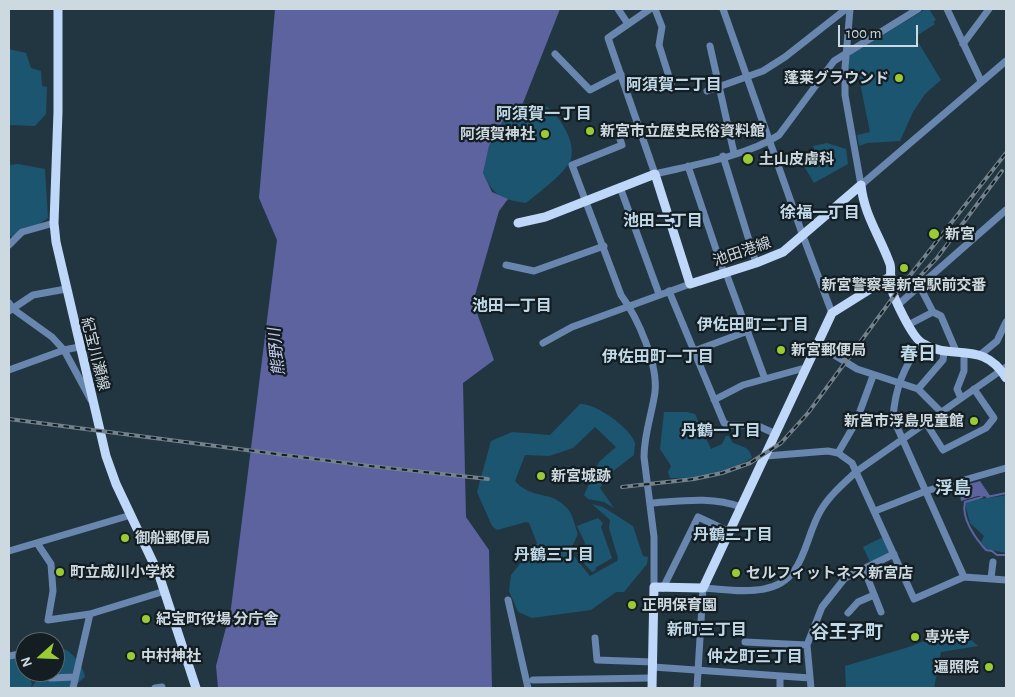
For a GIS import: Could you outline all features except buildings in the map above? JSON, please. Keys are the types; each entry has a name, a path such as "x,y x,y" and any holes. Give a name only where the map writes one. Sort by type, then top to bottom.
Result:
{"main road":[{"name":"紀宝川瀬線","path":"58,9 58,112 54,223 66,289 106,456 165,591 196,688"},
{"path":"518,223 545,217 655,174 690,284"},
{"name":"池田港線","path":"690,284 756,263 783,252 861,185"},
{"path":"861,185 865,208 890,264 891,287 908,325 921,343 944,352 980,355 1005,372"},
{"path":"652,688 658,587 703,588 832,313 880,281 891,276"}],"street":[{"path":"618,9 628,24"},
{"path":"650,9 608,38 655,174 734,154 769,142 779,135 822,74 834,61 918,9"},
{"path":"655,9 662,28 659,45 671,83"},
{"path":"732,9 723,10 832,313"},
{"path":"848,9 845,54 846,108 861,185"},
{"path":"707,91 747,78 785,58 848,9"},
{"path":"947,9 980,81"},
{"path":"963,44 989,9"},
{"path":"710,46 734,154"},
{"path":"555,54 590,90 621,74"},
{"path":"861,185 980,81 1006,61"},
{"path":"640,128 619,136 622,146 572,165 621,295 628,305 653,364 656,379 644,444 658,587"},
{"path":"723,156 756,263"},
{"path":"688,166 725,273 765,379"},
{"path":"620,187 659,294"},
{"path":"899,304 1006,210"},
{"path":"9,246 22,232 54,223"},
{"path":"506,265 534,271 604,246"},
{"path":"543,343 572,327 690,284"},
{"path":"919,285 933,312 941,316 960,352 964,372 957,389 961,398"},
{"path":"66,289 33,295 10,308 52,337 64,350 94,407"},
{"path":"669,291 724,423 728,425 756,426 776,434"},
{"path":"908,325 933,312"},
{"path":"980,355 996,341 1006,322"},
{"path":"694,350 748,331"},
{"path":"921,343 906,365 899,383 894,398 893,418 964,577"},
{"path":"818,345 852,367 873,376 918,389 941,412"},
{"path":"9,370 64,350 79,347"},
{"path":"918,389 943,360 944,352"},
{"path":"714,400 743,384 800,369 805,370"},
{"path":"697,688 703,588 760,590 775,586 787,579 798,566 821,511 837,489 857,471 926,422 974,389 1005,372"},
{"path":"838,453 856,422 873,376"},
{"path":"926,422 943,450 986,428 994,418 974,389"},
{"path":"766,456 819,450 838,453 852,463 914,599 964,577 1006,580"},
{"path":"875,512 926,491 1006,468"},
{"path":"650,503 696,500 726,502 741,507"},
{"path":"9,551 131,515"},
{"path":"658,587 698,517 730,532"},
{"path":"37,543 51,564 53,591 48,620 90,614 165,591"},
{"path":"811,688 807,645 822,607 831,593 845,578 894,554"},
{"path":"991,578 993,562"},
{"path":"864,569 881,612"},
{"path":"848,613 858,602 874,595"},
{"path":"508,600 528,688"},
{"path":"73,688 85,644 90,614"},
{"path":"595,638 596,660 698,671 810,678"},
{"path":"745,642 807,645"},
{"path":"65,678 75,677"},
{"path":"75,677 78,688"},
{"path":"780,677 780,688"},
{"path":"533,680 652,678"},
{"path":"538,688 543,680"}],"shaded area":[{"name":"蓬莱グラウンド","path":"929,9 936,20 933,22 935,24 915,37 941,80 925,94 913,112 900,141 867,143 859,146 857,135 870,132 859,78 849,80 848,58 851,54"},
{"path":"9,49 26,53 31,68 41,71 42,86 47,87 46,114 35,126 9,125"},
{"name":"阿須賀神社","path":"523,103 548,107 566,130 572,152 571,159 564,170 526,203 510,200 499,195 491,187 483,173 489,146 504,117"},
{"path":"827,143 846,149 848,164 814,183 804,166 817,158 813,146"},
{"path":"18,164 45,169 48,218 18,238 9,236 9,165"},
{"path":"580,404 587,405 612,417 627,430 635,443 634,455 608,475 600,488 614,508 604,502 588,499 584,495 599,462 616,447 595,427 573,448 549,456 525,455 515,481 528,491 561,502 569,511 578,534 570,551 590,576 617,561 618,558 609,528 610,520 592,504 603,507 633,526 643,556 648,557 647,564 624,592 616,592 591,610 532,618 518,612 509,591 511,575 537,543 529,523 526,522 497,530 492,526 477,492 491,441 512,432 550,435"},
{"path":"664,412 695,414 711,449 722,444 726,436 729,436 732,442 747,449 752,458 712,474 670,478 668,472 671,466 660,449"},
{"path":"1006,495 1006,553 986,549 981,542 984,536 970,523 965,504 978,499"},
{"path":"598,518 603,523 601,527 612,558 595,568 596,570 592,572 584,563 590,557 583,548 585,543 577,526"},
{"path":"885,536 893,554 871,564 863,547"},
{"path":"934,637 968,637 978,646 941,652 934,688 846,688 845,666 909,647"},
{"path":"65,650 71,653 83,669 85,677 72,688 31,688 36,682 65,682"},
{"path":"15,657 15,682 31,682 30,688 9,688 9,658"}],"water":[{"name":"熊野川","path":"275,9 560,9 523,103 504,118 489,146 483,173 492,192 508,199 499,211 473,302 494,360 463,383 466,517 489,550 492,688 218,688 216,666 231,608 277,240 259,198"},
{"path":"980,481 991,497 978,496 961,501 959,487"}],"waterway":[{"path":"987,497 1006,493"},
{"path":"982,497 965,502 964,508 967,521 973,534 986,550 992,551 997,555 1006,555"}],"railway":[{"path":"622,487 694,479 722,473 750,463 781,443 808,413 897,292 1006,153"},
{"path":"909,288 937,258 1002,171"},
{"path":"9,419 361,465 488,479"}],"place":[{"name":"蓬莱グラウンド","path":"899,78"},
{"name":"新宮市立歴史民俗資料館","path":"590,131"},
{"name":"阿須賀神社","path":"545,134"},
{"name":"土山皮膚科","path":"748,159"},
{"name":"新宮","path":"934,234"},
{"name":"新宮警察署新宮駅前交番","path":"904,268"},
{"name":"新宮郵便局","path":"781,350"},
{"name":"新宮市浮島児童館","path":"974,421"},
{"name":"新宮城跡","path":"541,476"},
{"name":"御船郵便局","path":"125,538"},
{"name":"町立成川小学校","path":"60,572"},
{"name":"セルフィットネス 新宮店","path":"736,573"},
{"name":"正明保育園","path":"632,605"},
{"name":"紀宝町役場 分庁舎","path":"146,619"},
{"name":"専光寺","path":"915,637"},
{"name":"中村神社","path":"131,656"},
{"name":"遍照院","path":"989,667"}],"district":[{"name":"阿須賀二丁目","path":"674,85"},
{"name":"阿須賀一丁目","path":"544,114"},
{"name":"徐福一丁目","path":"820,213"},
{"name":"池田二丁目","path":"663,221"},
{"name":"池田一丁目","path":"512,306"},
{"name":"伊佐田町二丁目","path":"753,325"},
{"name":"春日","path":"918,355"},
{"name":"伊佐田町一丁目","path":"658,357"},
{"name":"丹鶴一丁目","path":"721,431"},
{"name":"浮島","path":"953,489"},
{"name":"丹鶴二丁目","path":"733,535"},
{"name":"丹鶴三丁目","path":"554,555"},
{"name":"新町三丁目","path":"707,630"},
{"name":"谷王子町","path":"847,633"},
{"name":"仲之町三丁目","path":"755,657"}]}
